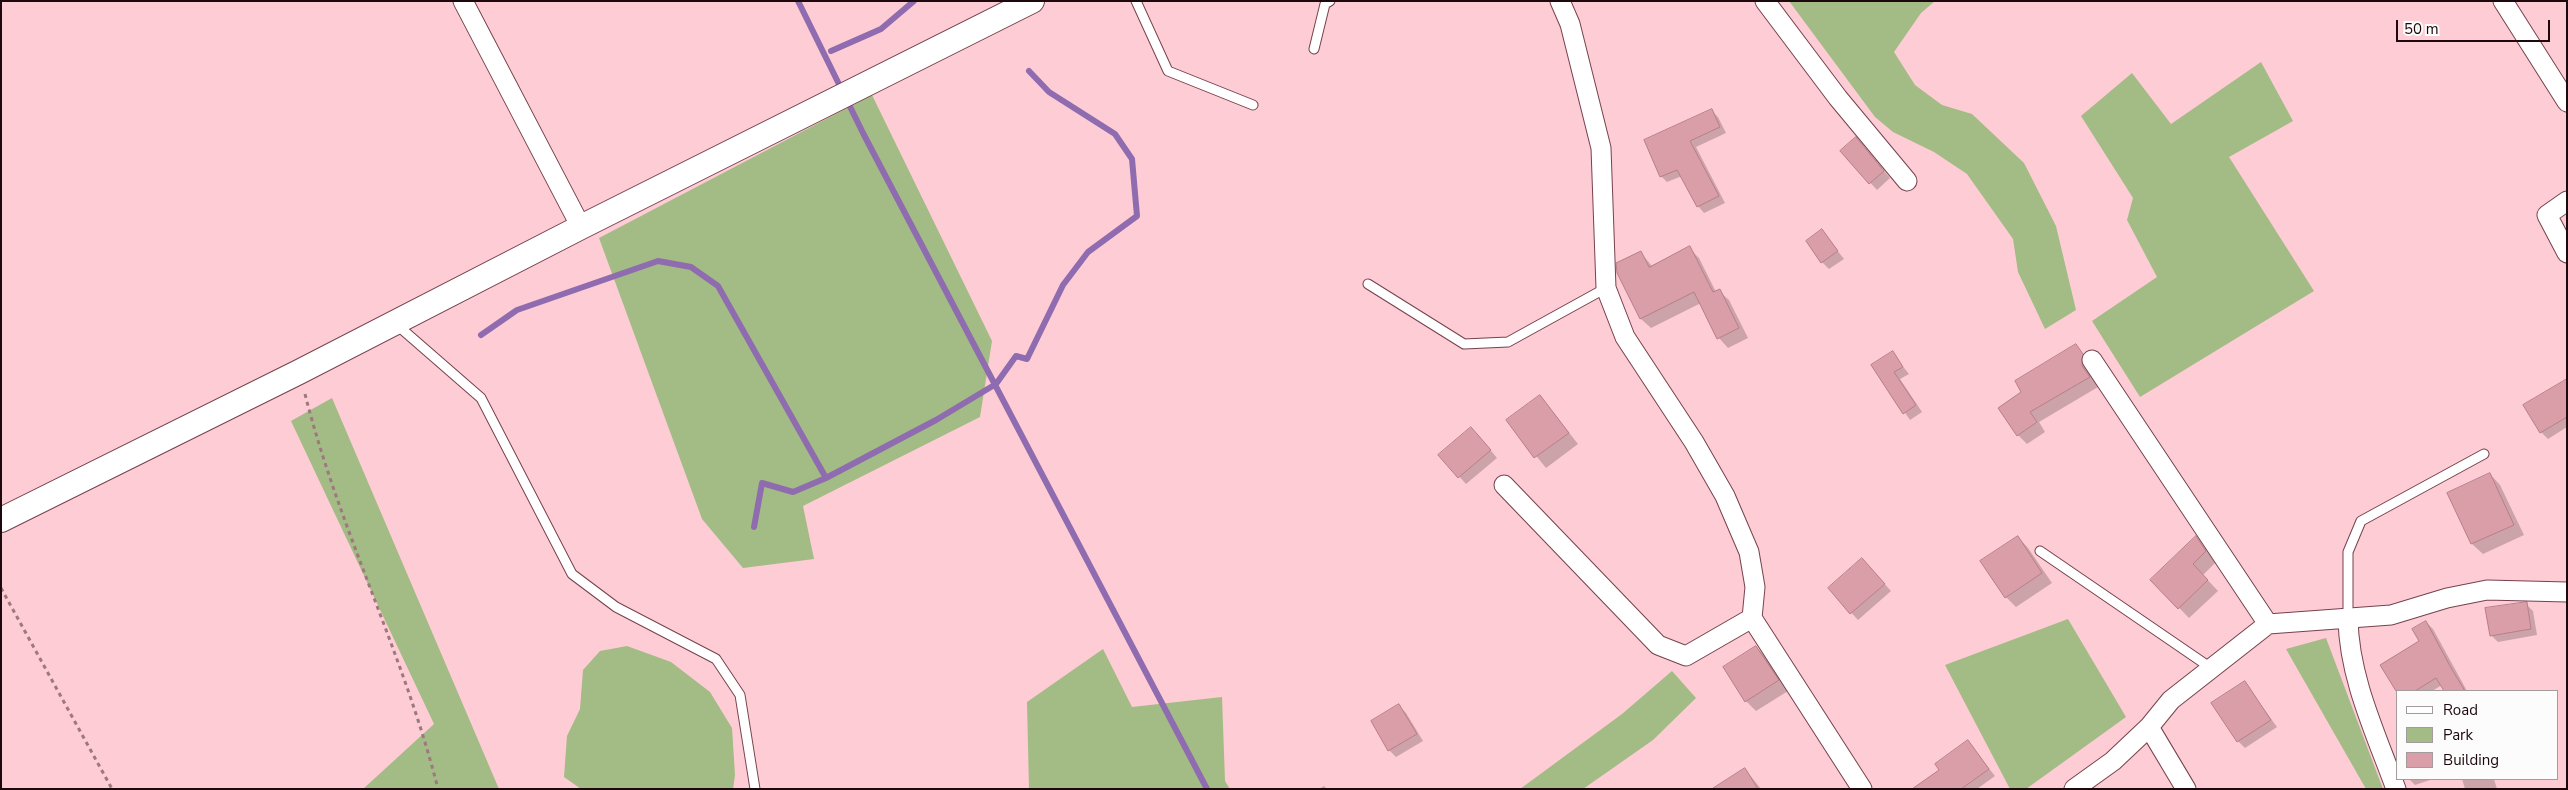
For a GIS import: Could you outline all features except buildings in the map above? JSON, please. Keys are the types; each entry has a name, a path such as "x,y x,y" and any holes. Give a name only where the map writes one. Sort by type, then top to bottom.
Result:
{"street":[{"path":"463,1 580,227"},
{"path":"1,520 299,372 580,227 1032,1"},
{"path":"1560,1 1570,24 1600,148 1606,288 1626,337 1694,442 1725,496 1749,552 1755,587 1752,618 1862,789"},
{"path":"1764,1 1838,98 1907,180"},
{"path":"2504,1 2567,102"},
{"path":"2567,201 2547,215 2567,253"},
{"path":"2092,360 2268,624"},
{"path":"1504,486 1658,645 1686,656 1752,618"},
{"path":"2074,789 2113,761 2149,727 2170,700 2268,624 2391,615 2447,598 2487,590 2567,592"},
{"path":"2348,619 2348,644 2360,690 2396,789"},
{"path":"2149,727 2186,789"}],"lane":[{"path":"1136,1 1168,70 1253,106"},
{"path":"1314,49 1325,4 1330,1"},
{"path":"1368,284 1464,344 1508,342 1606,288"},
{"path":"395,323 481,398 572,574 616,607 716,659 740,695 755,789"},
{"path":"2348,619 2348,552 2361,521 2484,454"},
{"path":"2040,551 2211,668"}],"path":[{"path":"299,372 318,448 387,629 438,789"},
{"path":"1,588 112,789"}],"green space":[{"path":"1789,1 1935,1 1921,13 1894,52 1915,85 1942,105 1972,114 2024,163 2056,226 2076,310 2045,329 2018,272 2013,239 1967,174 1934,152 1893,132 1875,117"},
{"path":"2261,62 2293,121 2229,157 2314,291 2140,397 2092,321 2157,277 2127,220 2133,198 2081,116 2132,73 2171,124"},
{"path":"872,95 992,341 980,417 803,506 814,559 743,568 702,519 599,238"},
{"path":"332,398 499,789 363,789 434,724 291,421"},
{"path":"2068,619 2126,717 2026,789 2010,789 1945,665"},
{"path":"2326,638 2383,789 2366,789 2286,649"},
{"path":"627,646 671,662 710,692 732,728 735,775 733,789 581,789 564,777 567,736 580,709 583,670 600,651"},
{"path":"1103,649 1132,707 1222,697 1225,781 1230,789 1029,789 1027,702"},
{"path":"1672,671 1696,698 1653,740 1583,789 1520,789 1622,714"}],"waterway":[{"path":"798,1 864,135 1207,789"},
{"path":"831,51 881,29 914,1"},
{"path":"754,527 762,483 793,492 826,478 936,420 996,384 1016,356 1027,359 1063,285 1088,252 1137,216 1132,159 1115,134 1049,92 1029,71"},
{"path":"481,335 517,310 658,261 691,267 718,286 826,478"}]}
